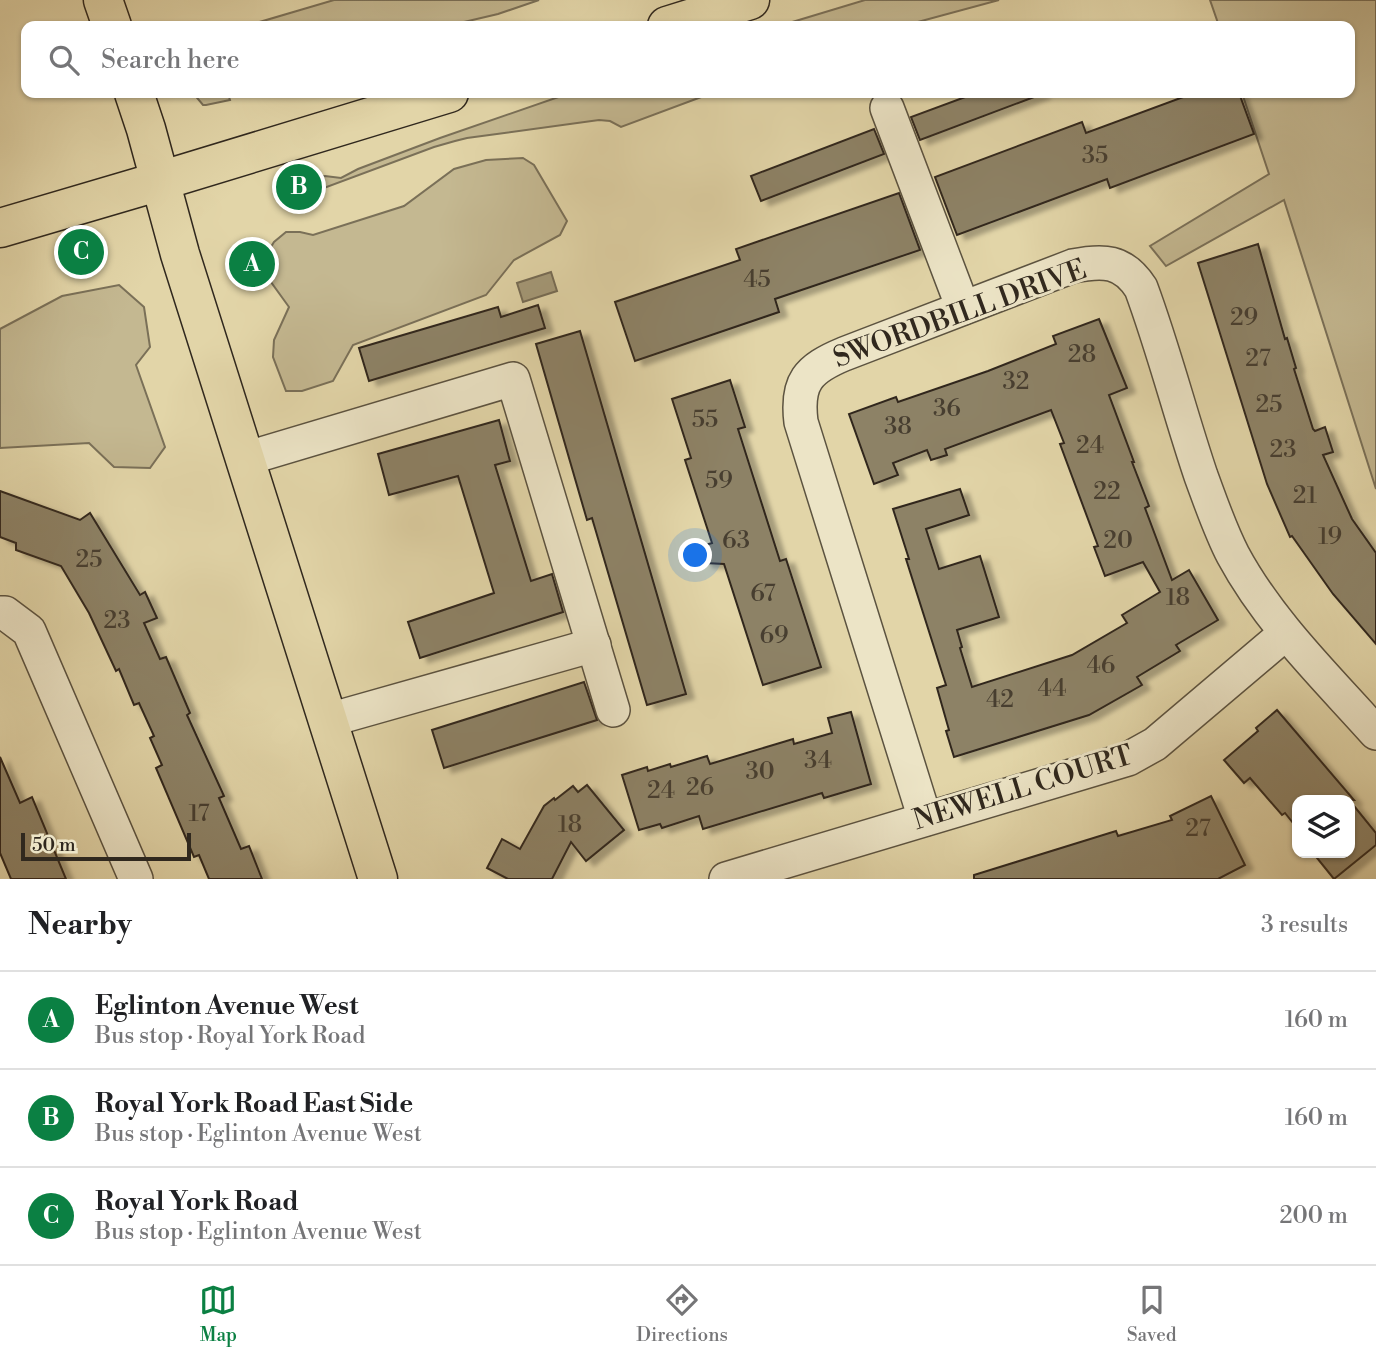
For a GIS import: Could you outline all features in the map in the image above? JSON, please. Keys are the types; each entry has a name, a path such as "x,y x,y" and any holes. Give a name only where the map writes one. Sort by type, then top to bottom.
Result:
{"main road":[{"path":"103,0 110,21"},
{"path":"683,21 750,0"},
{"path":"135,98 180,254 378,879"},
{"path":"0,228 433,98"}],"street":[{"path":"887,108 963,309"},
{"name":"SWORDBILL DRIVE","path":"925,819 801,422 799,402 804,384 814,371 827,362 1073,266 1095,262 1111,263 1134,277 1141,288 1192,450 1224,536 1246,576 1286,633 1376,733"},
{"path":"244,459 513,379 613,710"},
{"path":"0,613 5,613 29,631 135,879"},
{"name":"NEWELL COURT","path":"726,879 1128,759 1155,744 1286,633"},
{"path":"329,720 594,645"}],"shaded area":[{"path":"334,0 539,0 468,21 263,21"},
{"path":"865,0 999,0 921,21 796,21"},
{"path":"1210,0 1376,0 1376,489 1284,200 1166,266 1150,246 1269,174 1244,98 1355,98 1355,21 1217,21"},
{"path":"197,98 230,100 206,105"},
{"path":"556,98 699,98 621,127 610,121 599,120 467,138 434,147 316,191 312,178 341,178 440,138"},
{"path":"523,158 534,165 567,221 560,235 514,260 486,295 353,345 333,381 302,391 286,391 273,357 274,340 289,307 271,282 266,255 274,242 286,232 313,235 404,206 454,169 486,160"},
{"path":"551,272 557,291 523,302 517,283"},
{"path":"119,285 144,307 150,347 136,365 165,447 150,468 114,467 89,443 0,448 0,329 62,296"}],"building":[{"path":"962,98 1031,98 920,140 911,117"},
{"path":"1180,98 1241,98 1254,134 1110,188 1107,179 957,235 935,177 1082,122 1086,133"},
{"path":"874,129 884,154 761,201 751,176"},
{"path":"899,193 920,250 775,299 779,312 635,361 615,302 740,260 736,249"},
{"path":"1258,244 1313,429 1315,431 1325,427 1333,452 1323,455 1352,519 1376,553 1376,644 1333,594 1292,536 1290,537 1267,484 1198,263"},
{"path":"538,305 545,328 369,381 359,348 498,307 501,317"},
{"path":"1099,319 1127,388 1109,395 1149,506 1145,508 1172,580 1189,570 1218,620 1176,645 1180,651 1137,677 1142,685 1089,715 954,757 937,688 946,685 893,509 960,489 969,515 926,529 939,569 980,556 999,617 957,630 972,687 1072,655 1127,623 1122,615 1160,592 1143,562 1105,576 1094,547 1098,546 1060,444 1064,443 1051,410 945,449 947,455 931,460 927,450 893,463 898,475 874,484 849,414 896,397 898,402 988,371 1056,344 1053,336"},
{"path":"580,331 686,694 647,705 592,518 587,520 536,344"},
{"path":"730,380 745,427 738,429 780,561 786,559 821,667 763,685 724,564 705,563 699,547 712,543 685,460 691,458 672,399"},
{"path":"499,420 510,461 495,465 531,581 552,574 563,612 420,658 408,622 494,593 458,476 389,495 378,454"},
{"path":"0,491 80,520 90,513 140,595 145,592 157,618 144,623 160,659 166,657 190,713 187,715 224,796 219,798 241,849 249,846 262,879 209,879 199,855 194,857 156,768 162,765 150,738 154,736 139,703 134,705 119,669 116,671 89,613 61,566 16,550 16,543 0,537"},
{"path":"584,682 597,720 444,768 432,730"},
{"path":"1277,710 1350,795 1292,795 1292,822 1285,813 1282,815 1250,778 1244,783 1224,760 1258,731 1256,728"},
{"path":"851,712 871,784 824,798 822,793 703,829 699,816 662,828 660,824 639,830 622,775 647,767 648,771 670,764 671,767 707,756 710,764 793,739 794,744 832,733 828,718"},
{"path":"0,757 20,803 32,797 66,879 11,879 0,853"},
{"path":"587,785 624,830 586,861 571,842 552,879 508,879 487,868 502,839 520,849 544,806 573,786 578,792"},
{"path":"1211,796 1245,865 1218,879 974,879 974,875 1116,831 1118,836 1172,820 1170,816"},
{"path":"1355,807 1376,833 1376,845 1334,879 1317,858 1355,858"}],"place":[{"name":"Royal York Road East Side","path":"299,187"},
{"name":"Royal York Road","path":"81,252"},
{"name":"Eglinton Avenue West","path":"252,264"}]}
